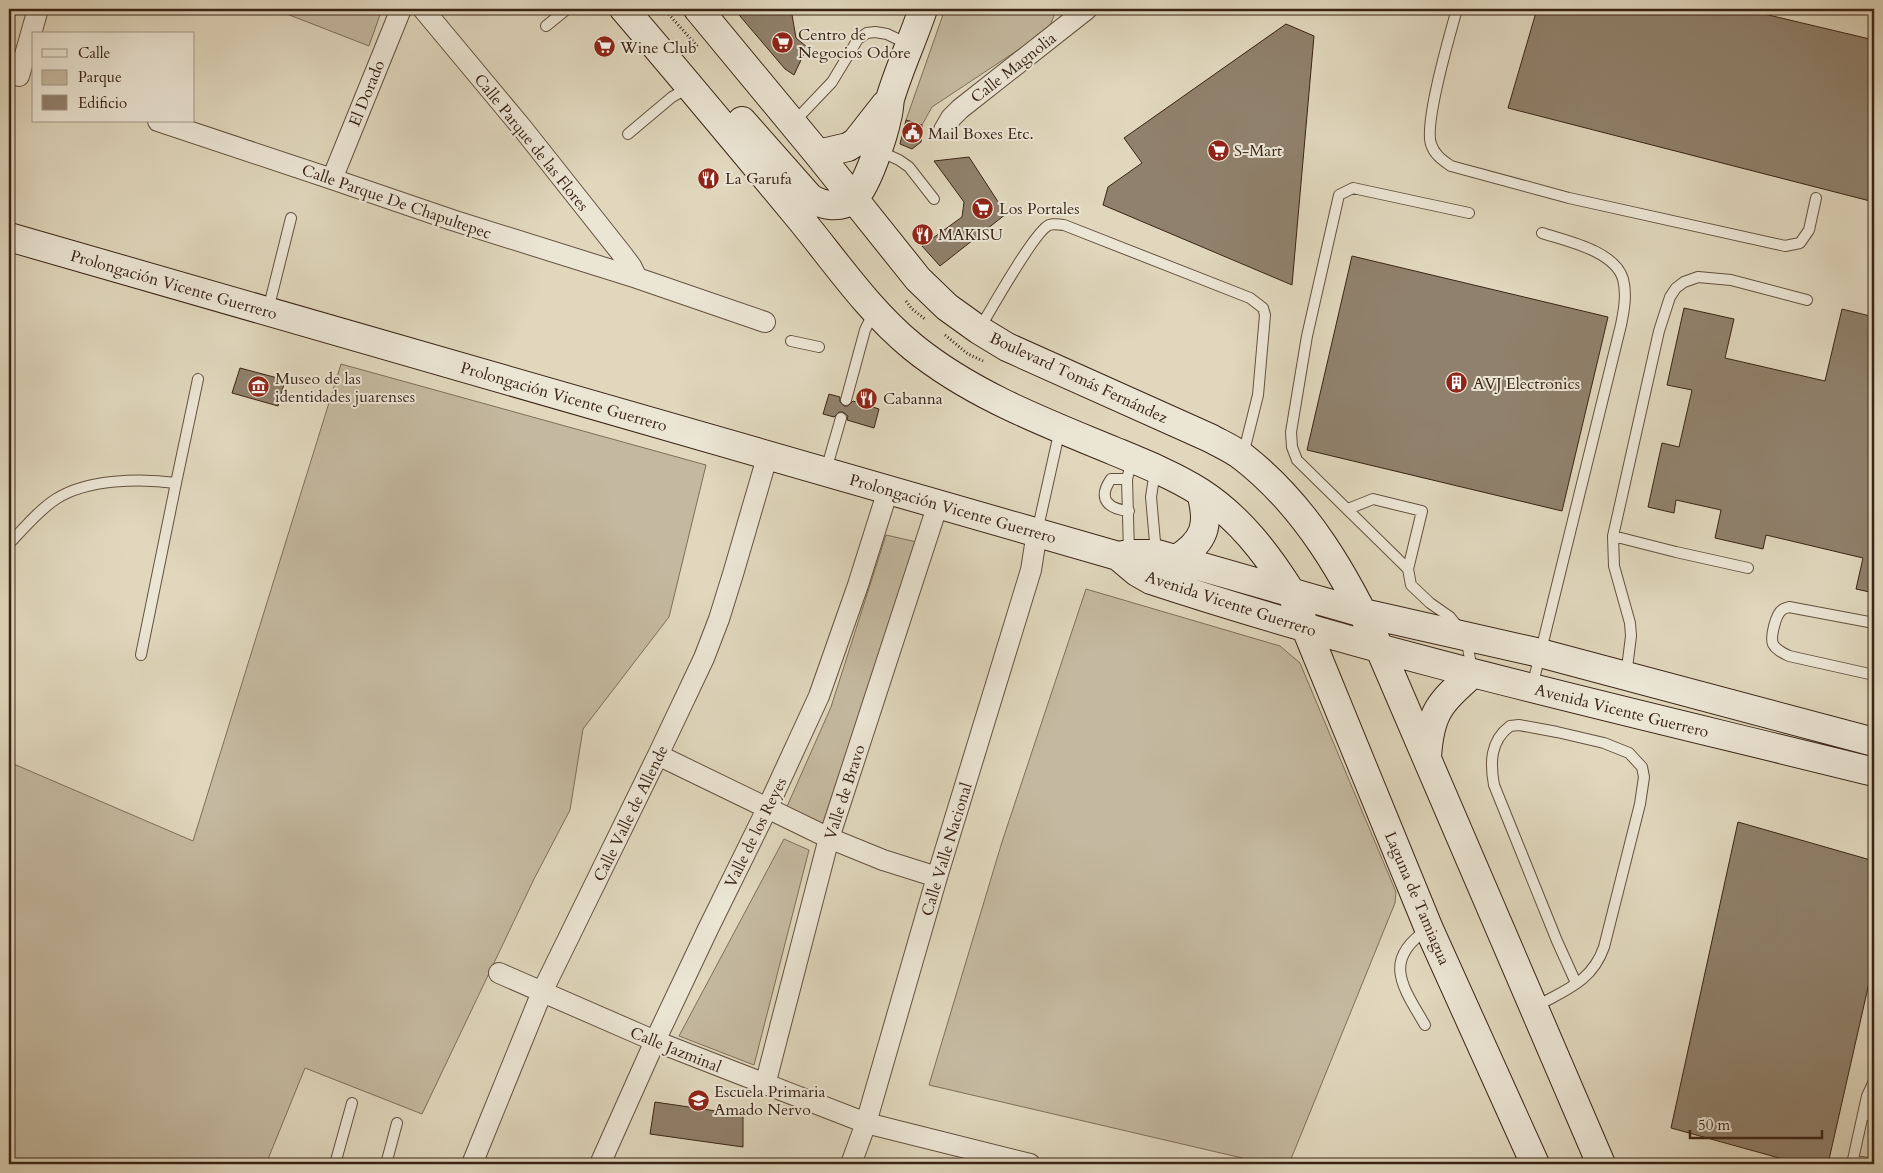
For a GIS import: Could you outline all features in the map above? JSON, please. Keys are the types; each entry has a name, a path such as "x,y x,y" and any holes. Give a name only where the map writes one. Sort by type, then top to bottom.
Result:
{"main road":[{"path":"624,9 690,86 875,311 911,346 944,372 974,389 1060,428 1138,469 1201,493 1240,524 1261,548 1291,592 1308,629"},
{"name":"Boulevard Tomás Fernández","path":"698,9 918,278 947,306 979,330 1007,346 1210,438 1242,456 1277,488 1308,522 1332,556 1363,612 1379,647"},
{"path":"690,86 714,97 736,114 810,198 820,204 828,206 837,205 853,199 863,188 887,120 890,100 923,9"},
{"path":"818,154 848,147 856,142 879,111 890,100"},
{"name":"Prolongación Vicente Guerrero","path":"9,237 888,490 1124,555"},
{"path":"1167,557 1189,551 1203,533 1206,513 1201,493"},
{"name":"Avenida Vicente Guerrero","path":"1124,555 1167,557 1363,612 1540,654 1874,742"},
{"name":"Avenida Vicente Guerrero","path":"1124,555 1137,572 1151,580 1308,629 1473,674 1874,772"},
{"name":"Laguna de Tamiagua","path":"1308,629 1429,929 1536,1164"},
{"path":"1379,647 1428,757 1478,882 1601,1164"},
{"path":"1428,757 1428,735 1434,716 1446,697 1473,674"}],"street":[{"path":"32,32 38,9"},
{"name":"El Dorado","path":"332,179 401,9"},
{"name":"Calle Parque de las Flores","path":"422,9 529,136 632,266 637,278"},
{"name":"Calle Magnolia","path":"944,130 960,109 1080,11"},
{"path":"21,76 32,33"},
{"name":"Calle Parque De Chapultepec","path":"161,122 460,223 637,278 765,322"},
{"name":"Calle Valle de Allende","path":"472,1164 542,992 690,689 718,619 768,454"},
{"name":"Valle de los Reyes","path":"600,1164 655,1041 767,809 819,696 858,585 888,490"},
{"name":"Valle de Bravo","path":"765,1085 829,838 938,504"},
{"name":"Calle Valle Nacional","path":"851,1164 866,1123 937,876 1031,570 1037,532"},
{"path":"658,755 829,838 876,857 937,876"},
{"name":"Calle Jazminal","path":"499,974 655,1041 866,1123 973,1158 1030,1164"}],"lane":[{"path":"546,26 567,9"},
{"path":"1457,9 1445,52 1430,128 1430,142 1435,152 1451,166 1569,198 1785,246 1800,243 1809,230 1816,198"},
{"path":"793,124 832,82 858,40 867,33 886,34 911,45"},
{"path":"628,134 672,97 690,86"},
{"path":"877,150 908,166 934,199"},
{"path":"1408,569 1297,460 1292,447 1291,432 1307,336 1339,195 1353,188 1469,213"},
{"path":"268,311 290,218"},
{"path":"979,330 1030,247 1043,229 1050,225 1064,225 1250,298 1263,308 1265,315 1258,395 1242,456"},
{"path":"1532,688 1621,325 1625,295 1623,278 1614,265 1603,256 1586,247 1542,233"},
{"path":"1626,677 1631,636 1630,623 1614,566 1613,536 1659,331 1667,304 1676,288 1684,282 1698,277 1731,280 1807,300"},
{"path":"846,400 865,330 875,311"},
{"path":"791,341 819,347"},
{"path":"141,655 198,379"},
{"path":"825,471 841,418"},
{"path":"1037,532 1060,428"},
{"path":"1129,512 1115,510 1108,504 1105,496 1106,486 1111,479 1138,469"},
{"path":"1124,555 1129,512 1138,469"},
{"path":"1138,469 1150,496 1167,557"},
{"path":"9,544 55,499 69,492 83,487 133,481 154,480 176,483"},
{"path":"1348,509 1373,499 1422,511 1408,569 1411,585 1430,603 1450,617 1466,637 1473,674"},
{"path":"1613,536 1748,568"},
{"path":"1874,623 1789,607 1782,610 1778,615 1772,638 1773,644 1777,649 1789,656 1874,675"},
{"path":"1534,1008 1576,983 1593,970 1604,947 1640,804 1644,777 1642,767 1629,753 1604,743 1519,725 1510,726 1496,742 1491,754 1494,785 1576,983"},
{"path":"1425,1025 1401,982 1400,967 1407,947 1415,938 1429,929"},
{"path":"1872,1164 1853,1162 1867,1096 1874,1081"},
{"path":"335,1164 352,1103"},
{"path":"1863,1114 1874,1116"},
{"path":"386,1164 397,1123"}],"green space":[{"path":"274,9 382,9 369,46"},
{"path":"945,9 1054,9 1054,16 1048,30 932,107 922,125 906,120"},
{"path":"341,364 706,465 669,617 583,729 570,810 534,879 422,1114 305,1068 266,1164 9,1164 9,762 193,841"},
{"path":"886,535 921,543 828,827 785,811 831,707"},
{"path":"1086,589 1280,646 1300,663 1396,892 1395,903 1289,1164 1268,1164 929,1085 1002,842"},
{"path":"784,839 809,850 754,1065 679,1036"}],"building":[{"name":"Centro de Negocios Odore","path":"734,9 791,9 796,38 807,47 794,75 785,69"},
{"path":"1537,9 1743,9 1874,40 1874,187 1870,201 1508,108"},
{"name":"S-Mart","path":"1286,24 1314,36 1292,285 1103,205 1108,187 1142,163 1124,138"},
{"name":"Mail Boxes Etc.","path":"906,120 922,125 921,142 912,149 900,144"},
{"name":"Los Portales","path":"969,157 1006,214 940,266 922,246 962,217 964,202 934,161"},
{"name":"AVJ Electronics","path":"1352,256 1608,317 1562,511 1307,450"},
{"path":"1684,308 1734,319 1725,358 1825,381 1842,309 1874,317 1874,593 1856,589 1863,558 1766,535 1763,549 1715,538 1721,510 1676,500 1674,513 1648,507 1662,443 1679,447 1692,390 1667,385"},
{"name":"Museo de las identidades juarenses","path":"240,368 285,380 278,406 232,393"},
{"path":"829,394 840,397 840,402 844,406 848,406 853,401 879,409 874,428 847,420 848,416 843,412 839,412 834,417 823,414"},
{"path":"1738,822 1874,861 1874,961 1828,1164 1801,1164 1671,1128"},
{"path":"655,1102 743,1115 743,1147 650,1134"}],"place":[{"name":"Centro de Negocios Odore","path":"782,43"},
{"name":"Wine Club","path":"604,47"},
{"name":"Mail Boxes Etc.","path":"912,133"},
{"name":"S-Mart","path":"1218,150"},
{"name":"La Garufa","path":"709,178"},
{"name":"Los Portales","path":"983,208"},
{"name":"MAKISU","path":"922,234"},
{"name":"AVJ Electronics","path":"1457,383"},
{"name":"Museo de las identidades juarenses","path":"259,387"},
{"name":"Cabanna","path":"867,398"},
{"name":"Escuela Primaria Amado Nervo","path":"698,1100"}]}
